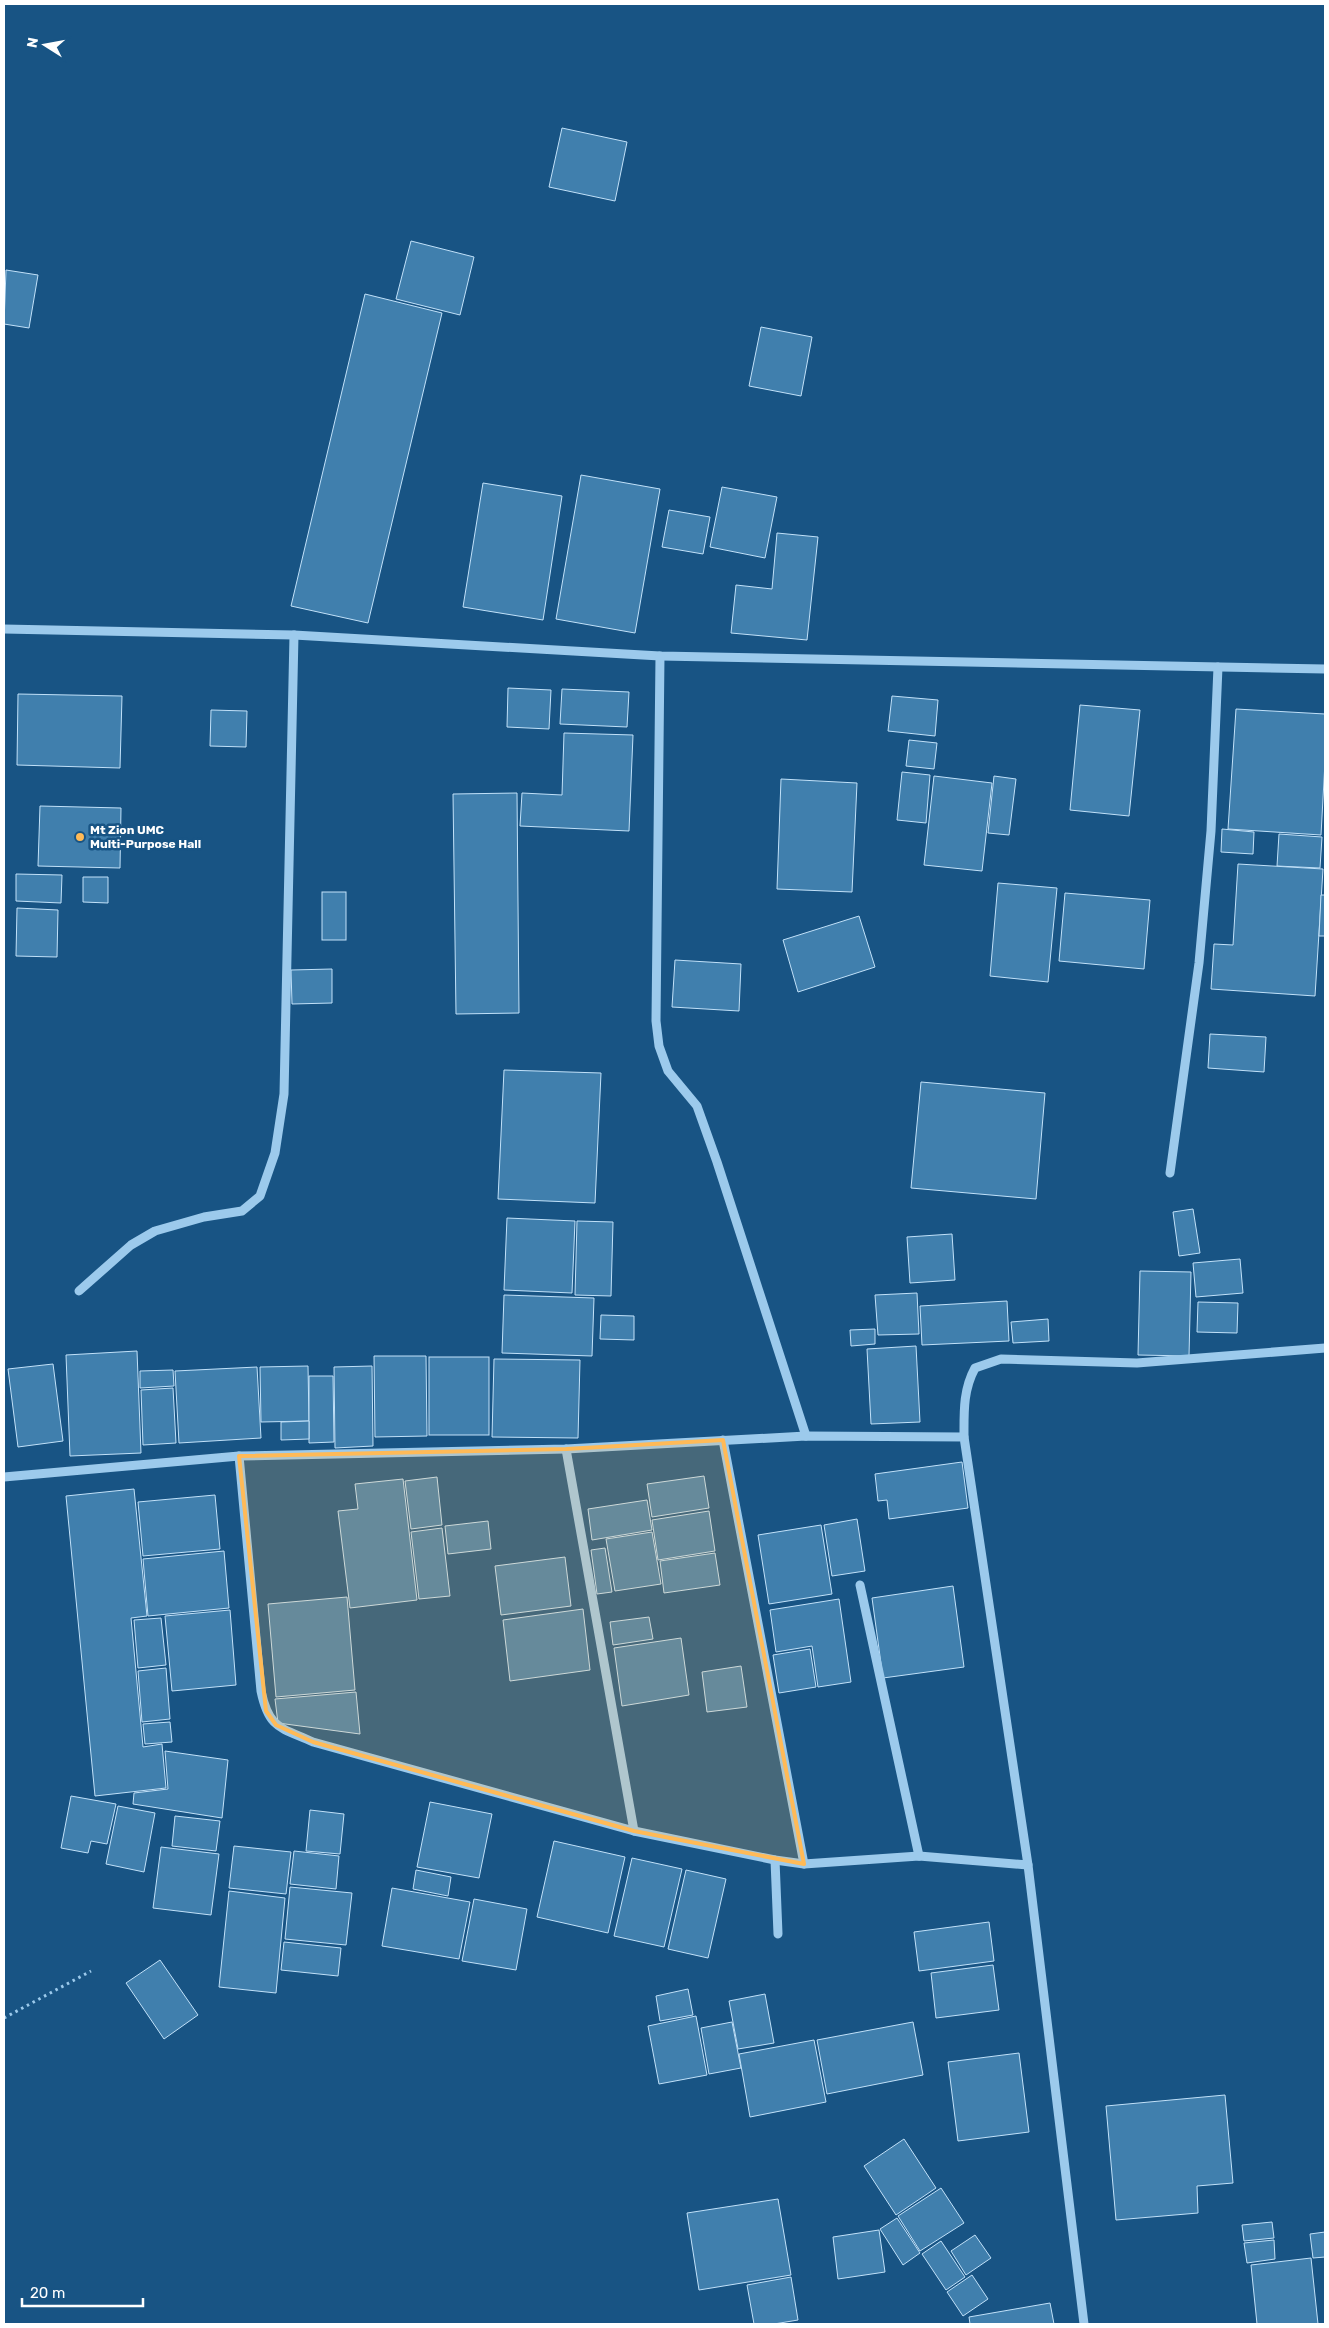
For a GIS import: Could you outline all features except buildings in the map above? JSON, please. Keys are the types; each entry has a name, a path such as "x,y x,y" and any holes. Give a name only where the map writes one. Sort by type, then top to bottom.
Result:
{"street":[{"path":"4,629 294,635 660,656 1325,670"},
{"path":"79,1291 130,1245 155,1231 204,1217 242,1211 260,1196 275,1153 284,1094 294,635"},
{"path":"660,656 656,1021 659,1046 668,1070 697,1106 806,1436"},
{"path":"1170,1173 1199,963 1210,840 1218,667"},
{"path":"1084,2324 1028,1865 964,1436 964,1399 968,1381 974,1368 1002,1359 1137,1363 1325,1348"},
{"path":"4,1477 238,1456 566,1450 806,1436 964,1436"},
{"path":"724,1440 804,1864"},
{"path":"566,1450 634,1831"},
{"path":"238,1456 261,1691 266,1711 276,1725 313,1742 634,1831 775,1860 804,1864 919,1856 1028,1865"},
{"path":"860,1585 919,1856"},
{"path":"775,1860 778,1934"}],"path":[{"path":"4,2018 91,1971"}],"highlighted area":[{"path":"723,1440 804,1864 634,1831 313,1742 276,1725 266,1711 239,1456 566,1449"}],"place":[{"name":"Mt Zion UMC Multi-Purpose Hall","path":"80,837"}]}
